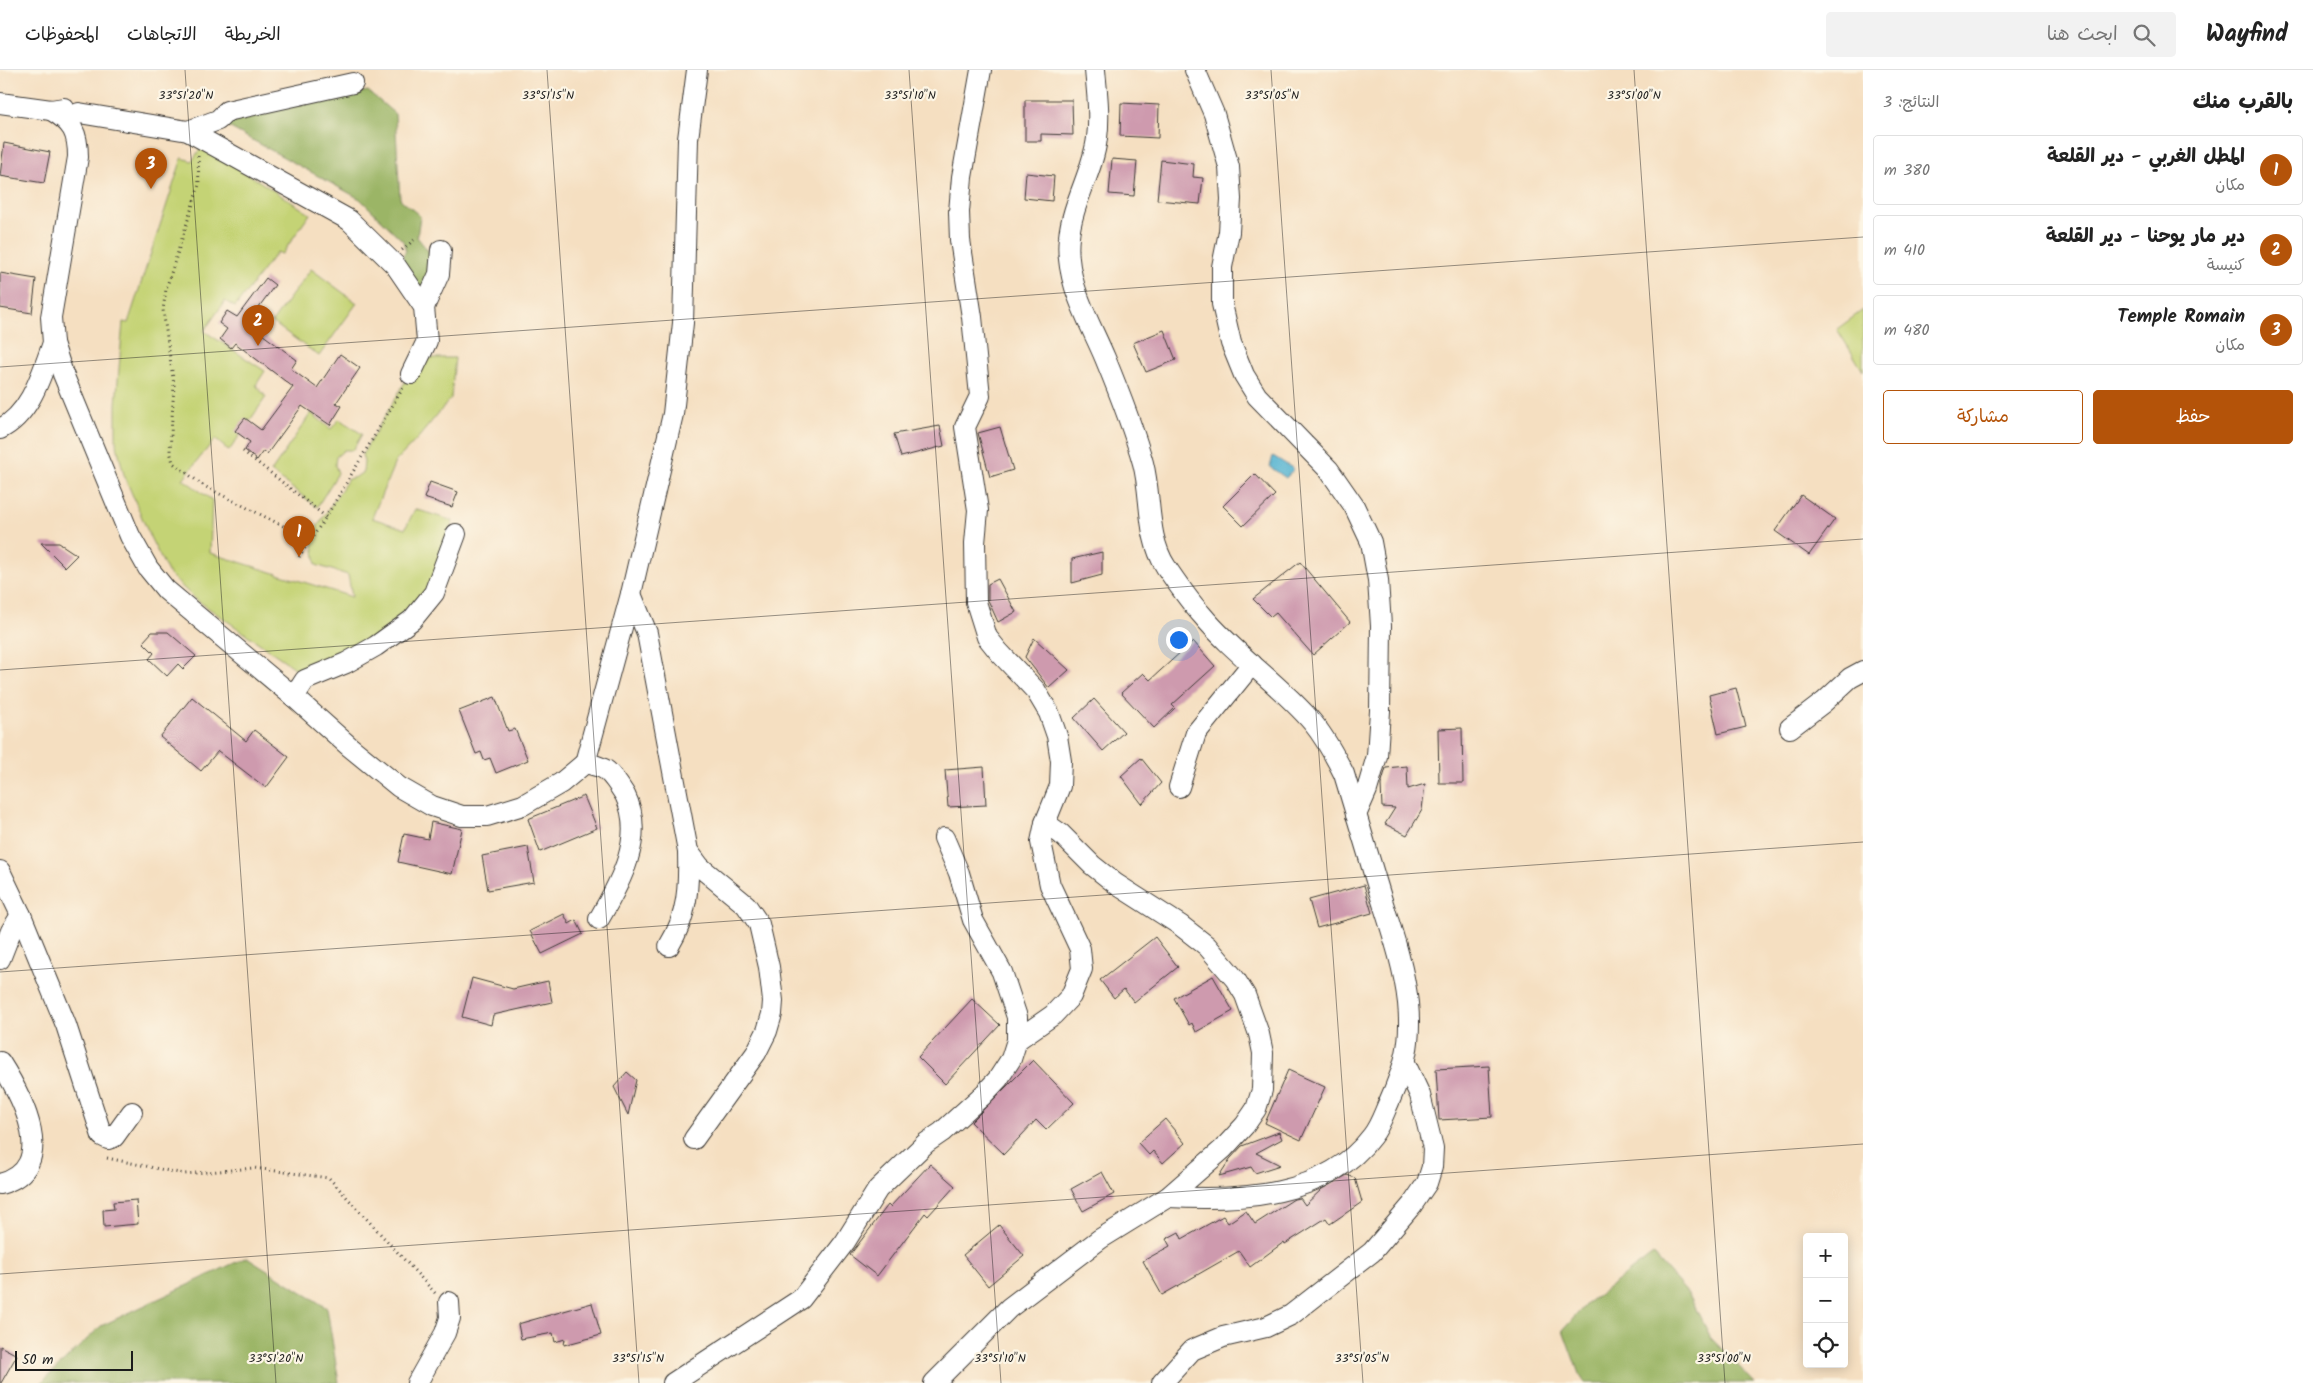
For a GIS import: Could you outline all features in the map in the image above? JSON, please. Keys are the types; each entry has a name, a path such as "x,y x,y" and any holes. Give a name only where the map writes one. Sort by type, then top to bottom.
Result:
{"street":[{"path":"75,119 86,142 78,157 51,317 53,343 63,374 130,536 148,568 166,590 294,697 350,747 400,787 432,806 462,816 487,816 523,804 561,783 585,763 631,594 673,414 683,323 688,138 697,70"},
{"path":"981,70 962,177 959,212 960,240 972,317 980,396 965,427 978,510 975,543 976,602 987,636 998,652 1036,691 1049,713 1057,736 1061,762 1060,786 1045,823 1041,842 1050,884 1080,949 1082,969 1070,996 1053,1015 1017,1040"},
{"path":"1094,70 1099,107 1097,139 1069,238 1070,266 1075,289 1132,427 1149,490 1149,514 1157,545 1165,565 1202,616 1291,700 1314,724 1331,748 1344,774 1399,956 1408,1002 1410,1034 1405,1063 1374,1134 1354,1157 1319,1179 1289,1189 1226,1199 1168,1198"},
{"path":"1195,70 1214,114 1229,167 1231,199 1229,232 1222,267 1222,304 1232,343 1244,375 1257,396 1330,470 1354,506 1371,542 1378,580 1381,626 1380,711 1377,756 1367,790 1356,816"},
{"path":"193,133 218,120 227,111 353,82"},
{"path":"0,103 75,119 193,133 350,220 396,266 424,307"},
{"path":"410,377 427,342 424,307 438,274 441,250"},
{"path":"0,429 12,422 29,400 42,373 53,343"},
{"path":"294,697 305,680 346,663 376,646 412,620 434,592 456,534"},
{"path":"631,594 647,633 688,851 689,889 679,930 669,946"},
{"path":"1179,786 1196,733 1252,664"},
{"path":"1790,728 1824,702 1850,678 1863,671"},
{"path":"585,763 605,769 614,778 628,803 632,816 631,848 625,870 599,919"},
{"path":"934,1383 1009,1308 1100,1239 1168,1198 1223,1149 1245,1125 1256,1109 1262,1090 1263,1053 1254,1016 1246,995 1236,979 1206,946 1180,925 1152,910 1092,866 1061,834 1045,823"},
{"path":"673,1383 802,1299 845,1242 878,1190 926,1142 942,1132 983,1095 998,1080 1011,1059 1017,1040 1017,1017 1002,972 973,920 960,873 944,838"},
{"path":"688,851 706,872 746,904 759,924 769,967 772,1001 772,1014 767,1031 756,1053 694,1139"},
{"path":"0,872 21,915 66,1025 102,1136 108,1140 114,1137 132,1112"},
{"path":"0,959 11,931 21,915"},
{"path":"0,1062 14,1084 28,1120 33,1143 33,1154 29,1163 17,1177 0,1184"},
{"path":"1162,1383 1192,1350 1223,1337 1266,1327 1290,1315 1372,1252 1412,1205 1427,1183 1432,1167 1433,1148 1420,1095 1405,1063"},
{"path":"417,1383 445,1333 450,1318 449,1305"}],"path":[{"path":"193,133 199,185 166,289 163,310 174,385 170,451 174,463 204,486 311,540"},
{"path":"403,248 414,240"},
{"path":"299,557 326,517 410,377"},
{"path":"243,451 326,517"},
{"path":"102,1156 184,1174 254,1168 329,1178 449,1305"}],"green space":[{"path":"368,91 395,114 400,199 420,216 417,237 433,257 423,296 401,258 406,251 403,241 360,199 225,125 229,118"},
{"path":"203,145 310,214 282,254 277,252 235,307 225,301 204,331 265,371 256,385 266,397 229,451 215,439 183,479 212,500 210,553 352,597 348,575 316,565 312,535 348,479 356,477 363,472 364,462 362,455 419,358 455,358 451,398 418,438 395,462 372,518 405,529 415,509 453,521 434,584 416,610 363,648 298,670 194,598 169,574 151,539 124,475 116,441 116,404 123,322 128,323 182,158 192,161"},
{"path":"311,269 357,303 319,356 272,322"},
{"path":"1863,310 1863,371 1837,329"},
{"path":"311,413 331,429 339,419 362,434 353,450 344,450 336,457 335,465 338,473 317,507 271,472"},
{"path":"1653,1254 1689,1295 1710,1337 1755,1383 1585,1383 1579,1374 1563,1330 1586,1304"},
{"path":"247,1257 327,1308 339,1383 41,1383 101,1326"}],"water":[{"path":"1273,456 1294,469 1286,478 1270,467"}],"building":[{"path":"1025,100 1072,100 1073,135 1041,134 1041,141 1025,141"},
{"path":"1121,103 1159,105 1158,138 1120,136"},
{"path":"4,143 50,152 44,183 0,176"},
{"path":"1112,159 1137,161 1134,196 1109,194"},
{"path":"1161,160 1194,164 1193,177 1203,178 1200,204 1157,200"},
{"path":"1026,173 1054,176 1052,201 1024,198"},
{"path":"0,273 36,279 32,313 0,308"},
{"path":"266,278 275,285 247,323 297,360 291,369 317,388 340,354 360,368 336,403 342,406 330,425 302,406 267,454 263,451 257,460 245,450 250,442 235,431 245,418 261,430 293,387 235,343 231,348 220,339 227,329 219,323 227,311 237,317"},
{"path":"1164,330 1176,360 1146,372 1133,343"},
{"path":"940,426 944,446 901,457 894,434"},
{"path":"1000,427 1013,470 990,477 978,433"},
{"path":"1255,474 1275,495 1243,526 1223,506"},
{"path":"430,482 458,492 452,507 424,498"},
{"path":"1801,495 1835,519 1809,555 1775,531"},
{"path":"41,543 59,543 77,555 65,567"},
{"path":"1102,552 1102,575 1072,583 1072,559"},
{"path":"1300,562 1350,622 1313,655 1276,613 1271,617 1253,599"},
{"path":"998,579 1016,612 998,622 988,600 988,584"},
{"path":"152,632 168,632 196,656 183,669 178,664 167,676 149,659 154,653 143,642"},
{"path":"1034,638 1069,670 1049,688 1025,657"},
{"path":"1193,641 1215,666 1172,705 1175,708 1154,728 1121,693 1143,673 1150,680"},
{"path":"1736,688 1746,727 1718,734 1709,695"},
{"path":"192,697 246,741 254,730 289,757 266,788 218,751 201,771 160,737"},
{"path":"495,697 508,731 515,729 528,760 496,773 490,758 484,760 481,752 476,754 459,711"},
{"path":"1094,699 1124,732 1103,751 1074,718"},
{"path":"1462,728 1463,783 1439,783 1438,729"},
{"path":"1141,758 1161,783 1142,804 1121,776"},
{"path":"1407,766 1408,789 1425,784 1422,810 1407,835 1385,824 1395,808 1382,807 1381,785 1386,768"},
{"path":"984,767 986,805 948,807 945,770"},
{"path":"584,796 597,828 540,852 528,819"},
{"path":"431,822 462,829 452,874 398,862 404,834 428,839"},
{"path":"528,847 534,882 488,890 482,856"},
{"path":"1364,885 1372,913 1317,928 1309,900"},
{"path":"564,914 569,924 576,920 583,934 542,954 530,931"},
{"path":"1155,937 1178,967 1134,1002 1124,989 1114,998 1100,980"},
{"path":"1213,976 1233,1011 1196,1032 1192,1023 1189,1025 1174,998"},
{"path":"472,978 513,989 548,981 552,1002 493,1015 491,1025 462,1017"},
{"path":"972,999 1000,1025 945,1084 918,1057"},
{"path":"1033,1060 1074,1103 1046,1130 1036,1120 1004,1154 971,1122"},
{"path":"1489,1066 1492,1117 1439,1120 1436,1069"},
{"path":"1288,1070 1325,1087 1301,1140 1265,1123"},
{"path":"627,1072 636,1080 628,1115 614,1087"},
{"path":"1165,1119 1185,1143 1163,1163 1153,1151 1149,1155 1138,1143"},
{"path":"1279,1132 1282,1139 1256,1153 1280,1165 1255,1173 1251,1167 1219,1176 1230,1159 1242,1146"},
{"path":"930,1164 955,1186 928,1216 925,1213 877,1276 850,1255 888,1205 890,1207"},
{"path":"1102,1172 1114,1194 1083,1211 1071,1189"},
{"path":"1347,1175 1355,1178 1362,1202 1330,1224 1326,1218 1285,1244 1284,1242 1250,1267 1239,1251 1162,1295 1143,1261 1170,1246 1166,1239 1179,1232 1182,1239 1223,1216 1228,1223 1246,1211 1255,1224 1294,1199 1300,1198 1305,1205 1322,1189"},
{"path":"136,1200 138,1224 104,1227 103,1210 114,1209 113,1202"},
{"path":"999,1225 1024,1256 988,1286 963,1255"},
{"path":"592,1303 601,1335 564,1345 565,1339 555,1342 553,1333 521,1339 518,1324"},
{"path":"0,1346 17,1355 1,1383 0,1383"}],"place":[{"name":"Temple Romain","path":"151,189"},
{"name":"دير مار يوحنا - دير القلعة","path":"258,346"},
{"name":"المطل الغربي - دير القلعة","path":"299,557"}]}
